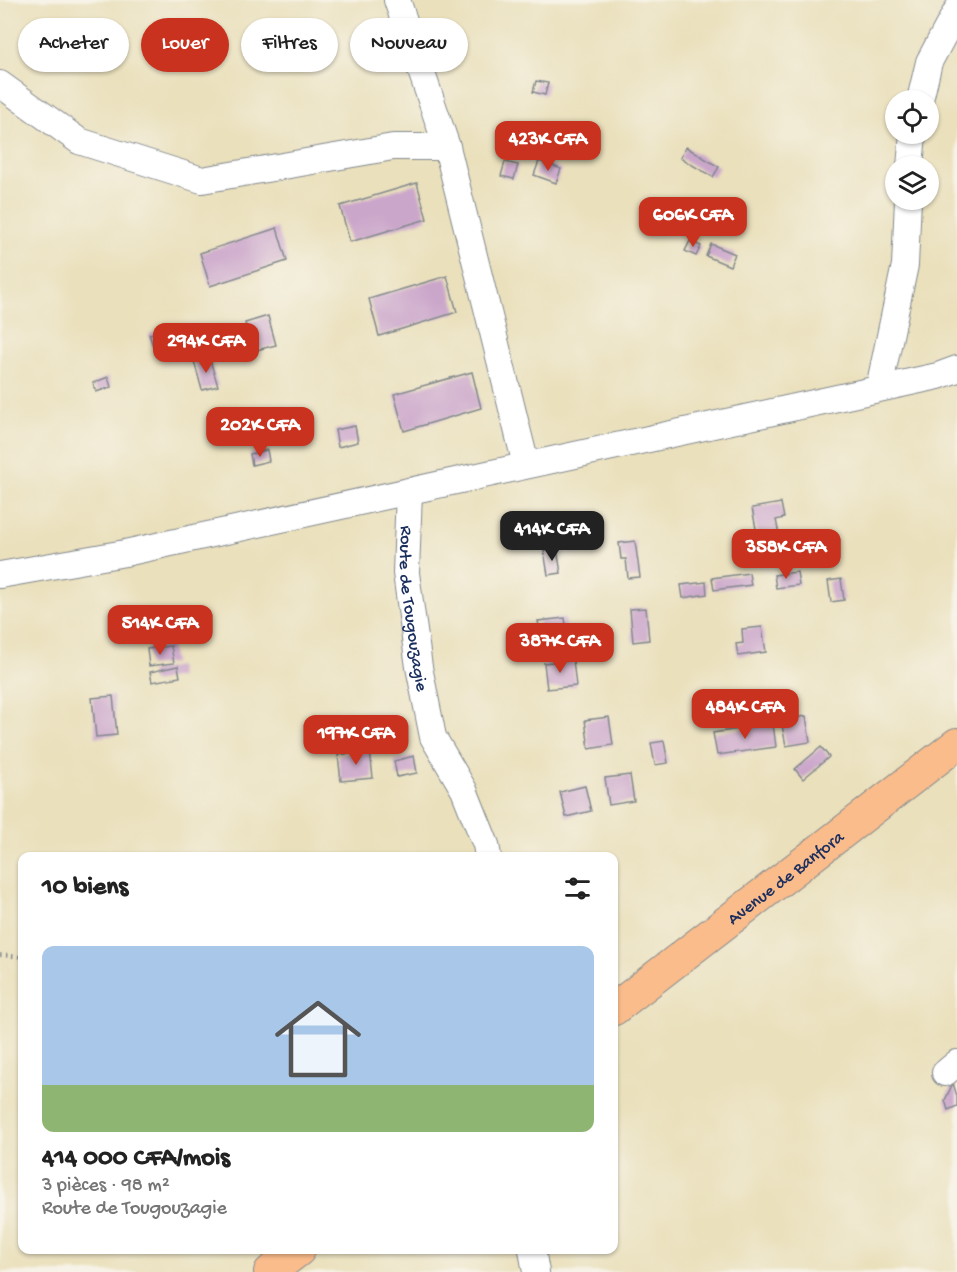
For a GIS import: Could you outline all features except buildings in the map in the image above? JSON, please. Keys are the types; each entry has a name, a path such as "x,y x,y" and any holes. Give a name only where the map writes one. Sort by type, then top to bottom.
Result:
{"main road":[{"name":"Avenue de Banfora","path":"618,1006 957,744"},
{"path":"270,1272 294,1254"}],"street":[{"path":"397,0 447,147 526,465"},
{"path":"922,90 929,62 957,10"},
{"path":"0,84 79,141 202,180 393,147 447,147"},
{"path":"879,388 905,265 908,210"},
{"path":"0,574 125,553 938,376 957,369"},
{"name":"Route de Tougouzagie","path":"409,491 406,573 419,667 433,737 464,790 487,852"},
{"path":"533,1254 536,1272"}],"path":[{"path":"0,955 18,957"}]}
